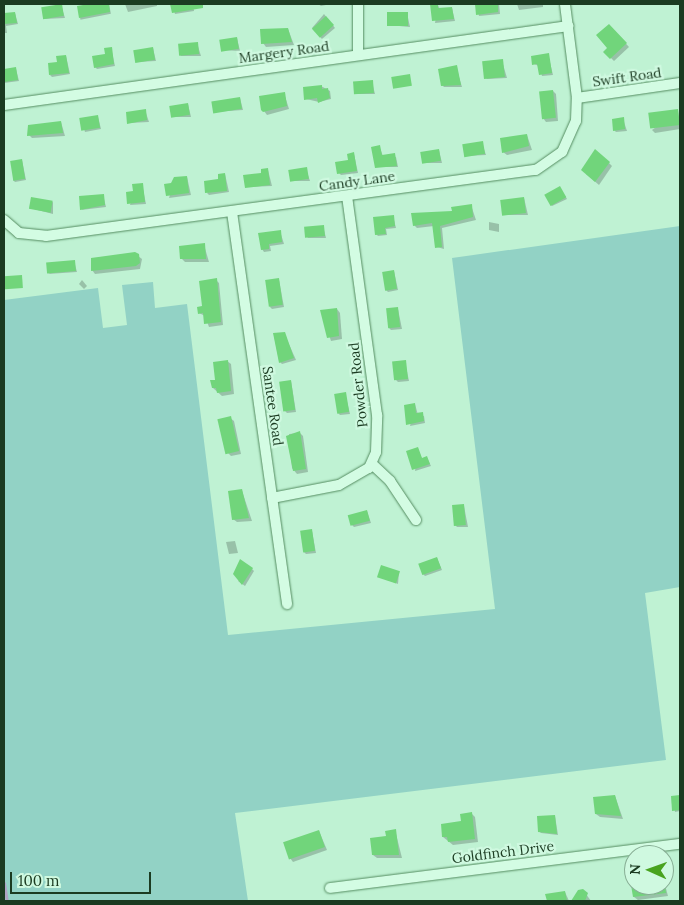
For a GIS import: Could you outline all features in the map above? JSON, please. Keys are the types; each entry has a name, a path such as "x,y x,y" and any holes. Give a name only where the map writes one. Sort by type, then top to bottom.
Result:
{"street":[{"path":"358,4 358,56"},
{"name":"Candy Lane","path":"4,220 19,233 46,236 524,173 546,166 568,143 576,121 577,98 565,4"},
{"name":"Margery Road","path":"4,105 568,26"},
{"name":"Swift Road","path":"577,98 680,83"},
{"name":"Powder Road","path":"347,196 377,415 377,444 372,464"},
{"name":"Santee Road","path":"232,212 287,604"},
{"path":"272,498 333,488 356,477 372,464 390,481 416,520"},
{"name":"Goldfinch Drive","path":"330,888 680,844"}],"shaded area":[{"path":"680,226 680,587 645,593 666,760 235,813 248,901 4,901 4,300 98,288 103,328 127,325 122,285 153,282 155,308 187,304 228,635 495,609 452,258"}],"building":[{"path":"62,4 64,16 43,19 41,7"},
{"path":"109,4 110,12 79,18 77,6"},
{"path":"170,4 203,4 203,8 172,13"},
{"path":"430,4 438,4 438,8 452,7 454,19 432,21"},
{"path":"475,4 498,4 498,12 476,15"},
{"path":"15,12 17,23 4,24 4,13"},
{"path":"387,12 408,12 408,26 387,26"},
{"path":"326,16 334,25 320,38 312,29"},
{"path":"609,24 627,43 610,59 603,52 607,48 596,35"},
{"path":"288,28 292,42 261,44 260,29"},
{"path":"237,37 239,49 221,52 219,40"},
{"path":"198,42 199,54 179,56 178,44"},
{"path":"112,47 114,64 94,68 92,56 105,54 104,48"},
{"path":"153,47 155,60 135,63 133,50"},
{"path":"549,53 552,73 539,75 537,64 532,65 531,56"},
{"path":"66,55 69,73 49,75 48,63 57,62 56,56"},
{"path":"503,59 505,77 484,79 482,61"},
{"path":"457,65 461,85 441,86 438,69"},
{"path":"16,67 18,80 4,82 4,69"},
{"path":"410,74 412,86 393,89 391,77"},
{"path":"373,80 374,93 354,94 353,81"},
{"path":"322,85 322,89 328,88 330,98 318,103 317,98 304,100 303,87"},
{"path":"553,90 556,118 542,119 539,91"},
{"path":"285,92 287,106 263,112 261,110 259,96"},
{"path":"240,97 242,109 213,113 211,102"},
{"path":"188,103 190,115 171,118 169,106"},
{"path":"146,109 147,120 127,124 126,112"},
{"path":"678,109 680,125 650,129 648,113"},
{"path":"98,115 100,128 81,131 79,118"},
{"path":"624,117 625,129 613,131 612,119"},
{"path":"61,121 63,133 27,136 28,125"},
{"path":"527,134 529,146 502,153 500,138"},
{"path":"483,141 485,154 464,157 462,144"},
{"path":"380,145 382,155 395,153 397,166 375,168 371,147"},
{"path":"439,149 441,161 422,164 420,152"},
{"path":"595,149 610,162 595,182 581,170"},
{"path":"354,152 357,171 337,174 335,162 348,160 347,154"},
{"path":"22,159 25,179 13,181 10,161"},
{"path":"307,167 309,179 290,182 288,170"},
{"path":"268,168 270,185 245,188 243,175 261,173 261,169"},
{"path":"225,173 227,191 205,193 204,181 218,179 218,174"},
{"path":"187,176 189,193 166,196 164,184 171,183 174,177"},
{"path":"143,183 145,202 127,204 126,192 133,191 132,184"},
{"path":"560,186 566,197 551,206 544,195"},
{"path":"104,194 105,205 80,210 79,196"},
{"path":"31,197 53,201 51,213 29,209"},
{"path":"524,197 526,213 502,216 500,200"},
{"path":"472,204 473,217 440,226 442,247 435,248 432,223 413,226 411,213 452,211 451,207"},
{"path":"394,215 395,226 385,228 386,234 375,235 373,217"},
{"path":"324,225 325,236 305,238 304,227"},
{"path":"281,230 282,242 269,244 269,249 261,250 258,233"},
{"path":"205,243 206,259 180,259 179,246"},
{"path":"135,252 139,254 140,263 136,266 91,271 91,258"},
{"path":"75,260 76,271 47,273 46,263"},
{"path":"394,270 397,289 385,291 382,272"},
{"path":"22,275 23,288 5,289 4,276"},
{"path":"217,278 221,322 204,324 203,313 198,314 197,307 202,306 199,281"},
{"path":"279,278 283,305 269,307 265,280"},
{"path":"398,307 400,327 388,328 386,308"},
{"path":"337,308 339,336 327,338 320,310"},
{"path":"285,332 294,358 279,363 273,333"},
{"path":"228,360 231,391 217,393 216,388 212,388 210,380 215,380 213,362"},
{"path":"406,360 408,379 394,380 392,361"},
{"path":"291,380 295,410 283,411 279,382"},
{"path":"346,392 349,412 337,414 334,394"},
{"path":"415,403 416,413 423,412 424,421 406,425 404,405"},
{"path":"231,416 239,451 225,454 217,419"},
{"path":"300,431 306,469 293,471 286,436"},
{"path":"418,447 422,458 427,456 430,464 412,470 406,451"},
{"path":"242,489 249,518 232,520 228,491"},
{"path":"464,504 466,525 454,526 452,505"},
{"path":"367,510 370,521 351,526 348,515"},
{"path":"312,529 315,551 303,552 300,531"},
{"path":"437,557 441,568 422,575 418,564"},
{"path":"240,559 253,568 242,585 233,574"},
{"path":"381,565 400,571 396,584 377,577"},
{"path":"615,795 621,816 595,814 593,797"},
{"path":"680,795 680,810 672,811 671,796"},
{"path":"472,812 475,839 448,842 447,837 442,837 441,824 461,821 460,814"},
{"path":"555,815 557,834 538,832 537,816"},
{"path":"396,829 399,855 372,855 370,838 386,836 385,831"},
{"path":"319,830 325,847 289,859 283,842"},
{"path":"583,889 588,893 585,901 571,901 578,890"},
{"path":"565,891 567,901 547,901 545,894"},
{"path":"633,895 650,895 633,897"}],"waterway":[{"path":"4,883 7,901"}]}
